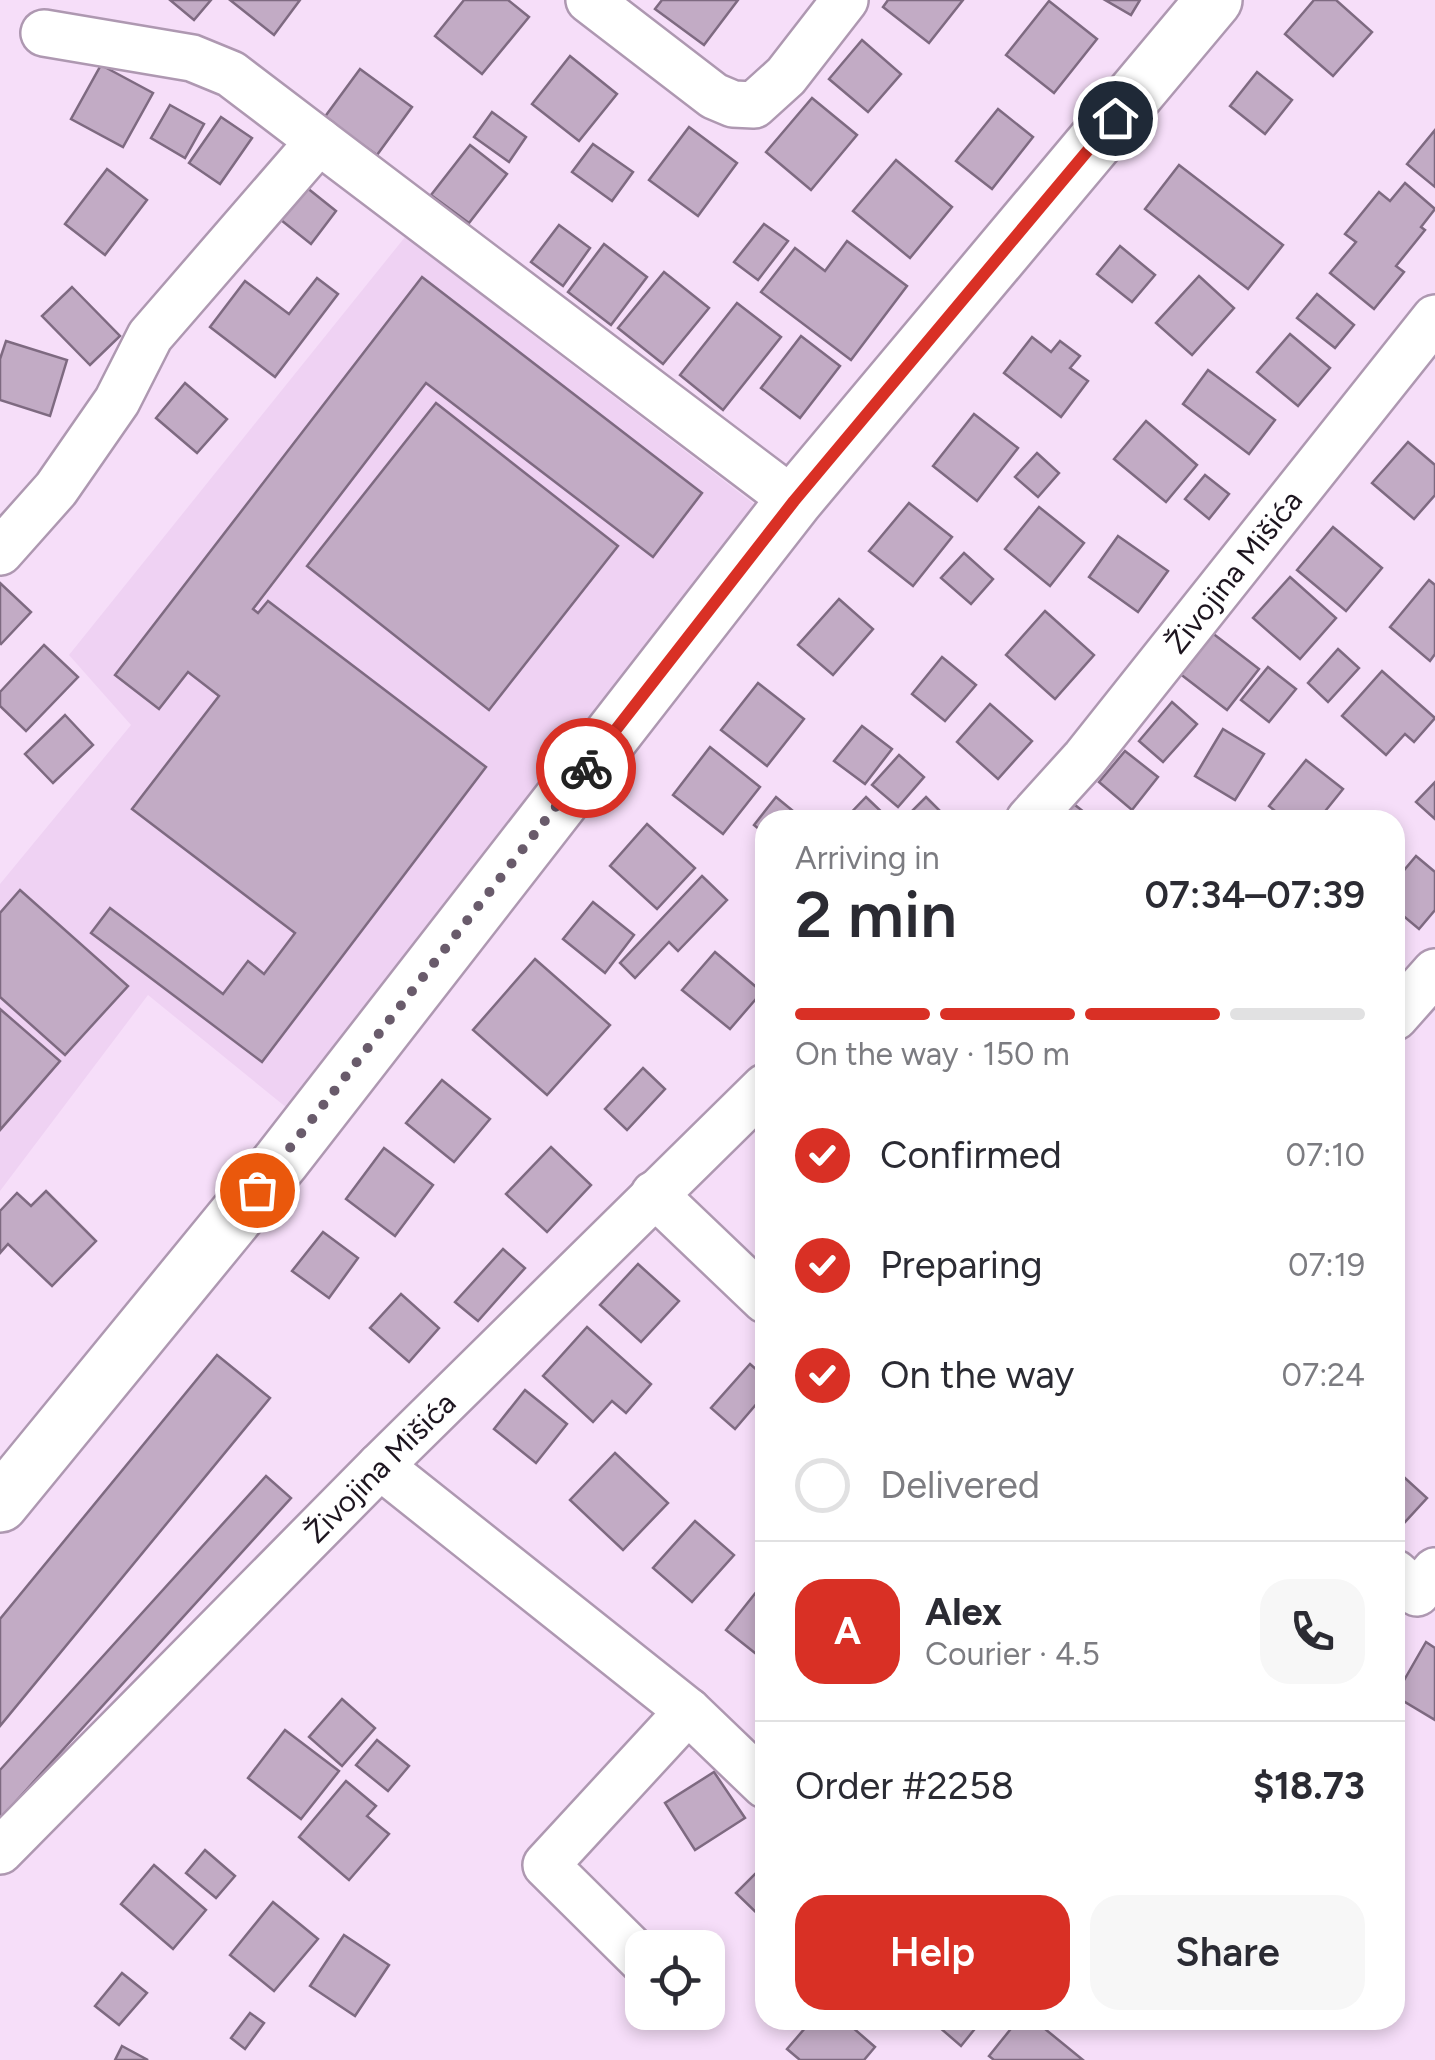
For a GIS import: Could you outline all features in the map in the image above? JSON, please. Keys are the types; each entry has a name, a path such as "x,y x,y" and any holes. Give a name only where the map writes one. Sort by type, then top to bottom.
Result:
{"street":[{"path":"589,0 714,96 733,104 754,105 786,76 845,0"},
{"path":"0,1504 281,1161 794,501 1214,0"},
{"path":"44,33 192,58 232,74 794,501"},
{"path":"0,552 56,489 117,402 150,336 319,141"},
{"name":"Živojina Mišića","path":"1037,810 1084,758 1435,318"},
{"path":"1405,1006 1435,972"},
{"name":"Živojina Mišića","path":"0,1851 380,1466 755,1097"},
{"path":"654,1194 755,1290"},
{"path":"380,1466 688,1710 755,1775"},
{"path":"1405,1582 1417,1593 1435,1571"},
{"path":"625,1943 546,1865 688,1710"}],"shaded area":[{"path":"405,237 766,513 287,1108 148,995 0,1191 0,884 131,725 69,655"}],"building":[{"path":"170,0 211,0 194,20"},
{"path":"230,0 300,0 274,35"},
{"path":"464,0 508,0 529,17 482,74 435,36"},
{"path":"662,0 738,0 704,45 655,9"},
{"path":"888,0 963,0 929,43 883,7"},
{"path":"1105,0 1140,0 1131,15"},
{"path":"1314,0 1336,0 1372,32 1333,76 1285,34"},
{"path":"1049,1 1097,39 1054,93 1006,55"},
{"path":"862,40 901,74 868,112 829,79"},
{"path":"570,56 617,94 579,141 532,104"},
{"path":"101,65 153,93 123,147 71,119"},
{"path":"360,69 412,107 377,155 324,118"},
{"path":"1257,72 1292,100 1265,134 1230,106"},
{"path":"812,98 857,135 811,190 766,152"},
{"path":"170,105 204,124 185,158 151,138"},
{"path":"998,109 1033,137 992,189 956,161"},
{"path":"492,112 526,137 509,162 474,137"},
{"path":"221,117 252,138 220,184 189,163"},
{"path":"689,127 737,163 698,216 649,180"},
{"path":"1435,130 1435,187 1407,164"},
{"path":"593,144 633,172 612,201 572,172"},
{"path":"470,145 507,174 469,223 431,195"},
{"path":"896,160 952,207 910,258 853,211"},
{"path":"1179,165 1283,245 1248,289 1145,209"},
{"path":"107,169 147,200 105,255 65,224"},
{"path":"301,183 336,211 311,244 276,216"},
{"path":"1405,183 1435,209 1421,227 1425,230 1396,266 1404,272 1374,309 1330,273 1356,242 1345,234 1379,192 1390,201"},
{"path":"764,224 788,241 758,280 734,262"},
{"path":"559,225 590,248 563,286 531,262"},
{"path":"847,241 907,286 851,360 761,292 795,248 825,271"},
{"path":"604,244 647,277 611,325 568,292"},
{"path":"1120,246 1155,275 1132,302 1097,274"},
{"path":"664,272 709,308 663,364 618,328"},
{"path":"1199,276 1234,308 1192,355 1156,323"},
{"path":"422,277 702,493 653,557 426,383 253,609 258,613 268,601 486,767 262,1062 91,933 110,908 223,994 248,961 264,974 295,933 132,809 219,696 188,672 159,709 115,675"},
{"path":"317,278 338,294 275,377 210,327 245,281 289,314"},
{"path":"72,287 120,336 90,365 42,316"},
{"path":"1317,294 1354,325 1335,348 1297,318"},
{"path":"737,303 781,337 723,410 680,375"},
{"path":"1290,334 1330,368 1298,406 1257,372"},
{"path":"801,336 840,366 800,418 761,388"},
{"path":"1032,337 1051,352 1060,341 1080,356 1070,368 1088,381 1061,417 1004,373"},
{"path":"6,341 67,360 50,416 0,400 0,359"},
{"path":"1208,370 1275,420 1249,454 1183,404"},
{"path":"185,383 227,419 197,453 156,418"},
{"path":"436,403 618,546 489,710 307,566"},
{"path":"974,414 1018,448 977,501 933,466"},
{"path":"1146,421 1197,465 1166,502 1114,459"},
{"path":"1408,442 1435,465 1435,495 1414,519 1372,483"},
{"path":"1037,453 1059,473 1038,497 1015,477"},
{"path":"1205,475 1229,494 1209,519 1185,499"},
{"path":"909,503 952,537 913,586 869,551"},
{"path":"1039,507 1084,543 1050,586 1005,549"},
{"path":"1333,527 1382,568 1346,611 1297,570"},
{"path":"1118,536 1168,571 1138,612 1089,577"},
{"path":"964,553 993,579 971,604 941,578"},
{"path":"1290,577 1336,618 1300,659 1253,618"},
{"path":"1429,580 1435,585 1435,654 1430,661 1390,627"},
{"path":"0,583 31,612 1,644 0,643"},
{"path":"839,599 873,629 833,675 798,645"},
{"path":"1045,611 1094,655 1055,699 1006,655"},
{"path":"1211,632 1259,669 1227,710 1179,673"},
{"path":"44,645 78,677 26,731 0,706 0,692"},
{"path":"1338,649 1359,668 1328,702 1308,683"},
{"path":"942,657 976,685 945,721 912,694"},
{"path":"1268,667 1296,689 1269,722 1241,700"},
{"path":"1382,671 1435,718 1414,742 1405,734 1386,755 1342,716"},
{"path":"758,683 804,719 767,766 721,730"},
{"path":"1172,702 1197,724 1163,762 1139,741"},
{"path":"990,704 1032,741 998,779 957,742"},
{"path":"65,715 93,745 53,783 25,754"},
{"path":"862,726 892,749 865,784 834,761"},
{"path":"1223,729 1264,754 1235,800 1195,776"},
{"path":"710,747 760,787 723,834 673,795"},
{"path":"1125,751 1158,777 1132,810 1099,782"},
{"path":"899,755 924,777 898,807 872,785"},
{"path":"1306,760 1343,789 1326,810 1274,810 1269,806"},
{"path":"1435,782 1435,819 1416,802"},
{"path":"776,797 792,810 766,810"},
{"path":"866,797 880,810 854,810"},
{"path":"926,797 939,810 913,810"},
{"path":"1070,801 1081,810 1063,810"},
{"path":"647,824 695,868 657,909 610,866"},
{"path":"1416,856 1435,872 1435,910 1419,929 1405,917 1405,869"},
{"path":"702,876 727,900 678,951 669,942 635,978 620,963"},
{"path":"20,890 128,986 65,1055 0,997 0,913"},
{"path":"593,902 634,935 605,973 563,939"},
{"path":"715,952 755,986 755,1000 730,1029 682,990"},
{"path":"535,959 610,1025 547,1095 473,1030"},
{"path":"0,1009 60,1061 0,1130"},
{"path":"643,1068 665,1089 627,1130 605,1109"},
{"path":"442,1080 490,1119 454,1162 406,1123"},
{"path":"551,1147 591,1185 547,1232 506,1194"},
{"path":"384,1148 433,1185 395,1236 346,1199"},
{"path":"46,1191 96,1241 52,1286 8,1244 0,1253 0,1211 17,1193 31,1206"},
{"path":"323,1232 358,1258 329,1298 292,1271"},
{"path":"503,1249 525,1268 478,1321 455,1302"},
{"path":"638,1264 679,1301 641,1342 600,1305"},
{"path":"401,1294 439,1328 409,1362 370,1328"},
{"path":"587,1327 651,1384 626,1413 612,1401 593,1422 543,1376"},
{"path":"217,1355 270,1398 0,1726 0,1619"},
{"path":"750,1364 755,1368 755,1406 735,1429 711,1408"},
{"path":"525,1390 567,1424 536,1463 494,1429"},
{"path":"615,1453 668,1503 623,1550 570,1500"},
{"path":"266,1476 291,1498 0,1819 0,1770"},
{"path":"1405,1478 1427,1498 1405,1522"},
{"path":"695,1521 734,1555 692,1602 653,1568"},
{"path":"755,1594 755,1653 726,1630"},
{"path":"1426,1642 1435,1648 1435,1720 1405,1702 1405,1679"},
{"path":"342,1699 375,1728 342,1766 309,1737"},
{"path":"285,1730 339,1771 301,1819 248,1778"},
{"path":"377,1740 409,1766 388,1791 356,1765"},
{"path":"714,1772 745,1818 695,1850 665,1803"},
{"path":"346,1781 376,1806 367,1816 389,1834 349,1880 299,1837"},
{"path":"205,1850 235,1876 216,1898 186,1873"},
{"path":"154,1865 206,1910 173,1949 121,1904"},
{"path":"755,1874 755,1911 736,1893"},
{"path":"273,1902 318,1939 274,1991 230,1955"},
{"path":"344,1935 389,1965 355,2016 310,1986"},
{"path":"122,1973 147,1993 119,2025 95,2006"},
{"path":"250,2013 264,2023 245,2049 231,2038"},
{"path":"803,2030 855,2030 875,2047 864,2060 800,2060 787,2049"},
{"path":"943,2030 974,2030 961,2046"},
{"path":"1010,2030 1046,2030 1083,2060 994,2060 989,2056"},
{"path":"122,2046 148,2060 115,2060"}],"way so far":[{"path":"257,1190 586,768"}],"route":[{"path":"586,768 794,501 1115,118"}]}
